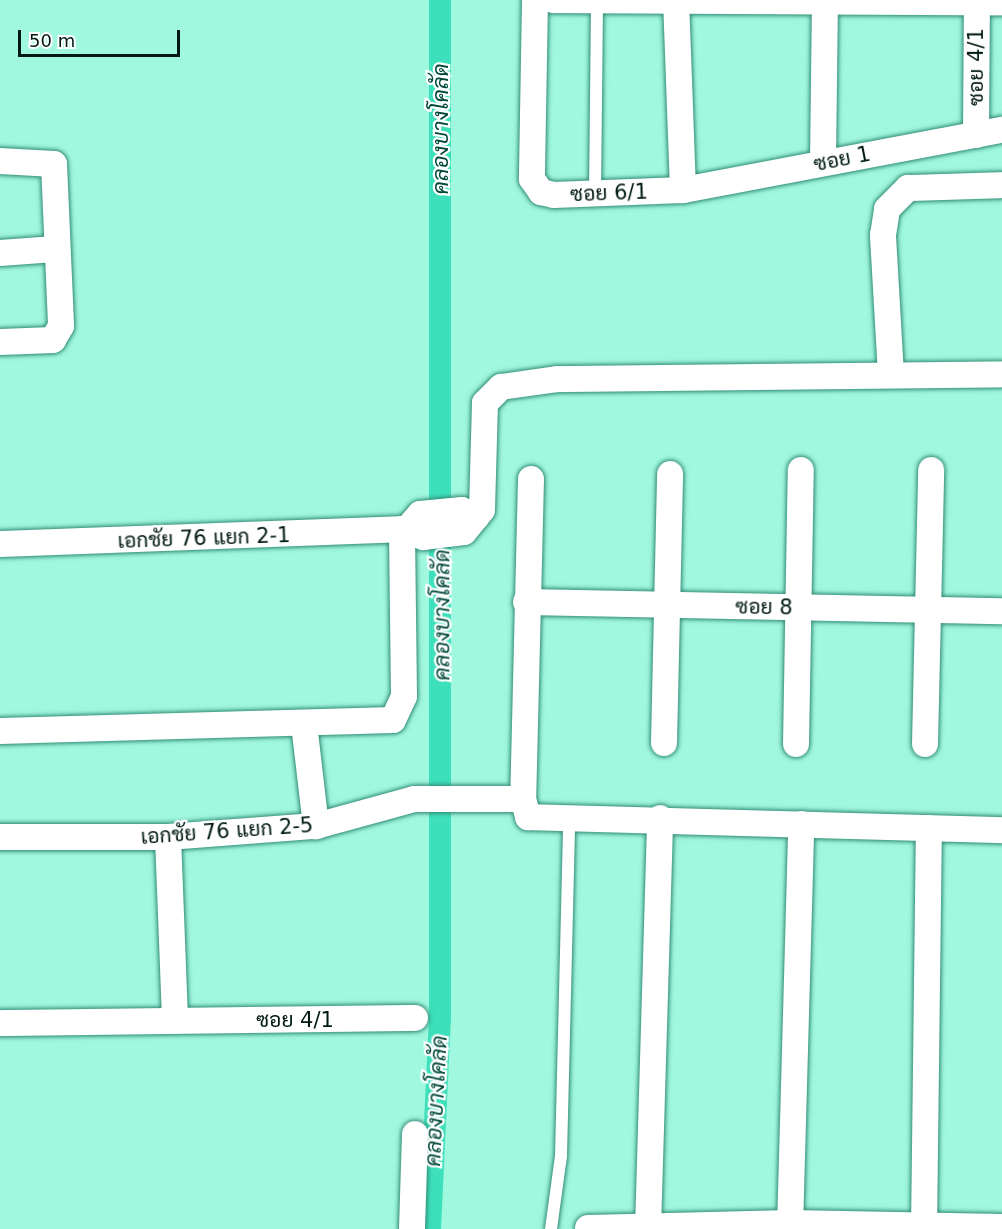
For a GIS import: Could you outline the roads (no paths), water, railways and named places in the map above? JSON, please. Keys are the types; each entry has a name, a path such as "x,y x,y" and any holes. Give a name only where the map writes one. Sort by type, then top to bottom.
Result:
{"street":[{"name":"ซอย 6/1","path":"535,0 532,179 542,192 554,195 683,190"},
{"path":"553,0 1002,2"},
{"path":"676,0 683,190"},
{"name":"ซอย 4/1","path":"976,135 977,1"},
{"path":"823,162 825,2"},
{"name":"ซอย 1","path":"683,190 1002,130"},
{"path":"0,161 54,164 57,338 0,342"},
{"path":"1002,185 908,188 887,209 883,235 891,375 1002,374"},
{"path":"0,253 56,249"},
{"name":"เอกชัย 76 แยก 2-1","path":"0,544 413,527 467,520 486,497 485,403 501,387 558,379 891,375"},
{"path":"796,744 801,470"},
{"path":"925,744 925,609 931,470"},
{"path":"664,743 665,605 670,474"},
{"path":"531,479 526,602 523,799 532,819 660,818 801,825 1002,830"},
{"path":"0,731 393,720 402,707 413,527"},
{"name":"ซอย 8","path":"526,602 1002,610"},
{"path":"304,724 316,826"},
{"name":"เอกชัย 76 แยก 2-5","path":"0,837 168,837 316,826 414,799 468,797 523,799"},
{"path":"648,1227 660,818"},
{"path":"790,1226 801,825"},
{"path":"924,1227 929,828"},
{"path":"168,837 176,1021"},
{"name":"ซอย 4/1","path":"0,1023 415,1018"},
{"path":"412,1229 415,1134"},
{"path":"588,1228 1002,1227"}],"lane":[{"path":"595,194 597,0"},
{"path":"551,1229 561,1156 569,819"}],"waterway":[{"name":"คลองบางโคลัด","path":"430,1229 440,1018 440,0"}]}
